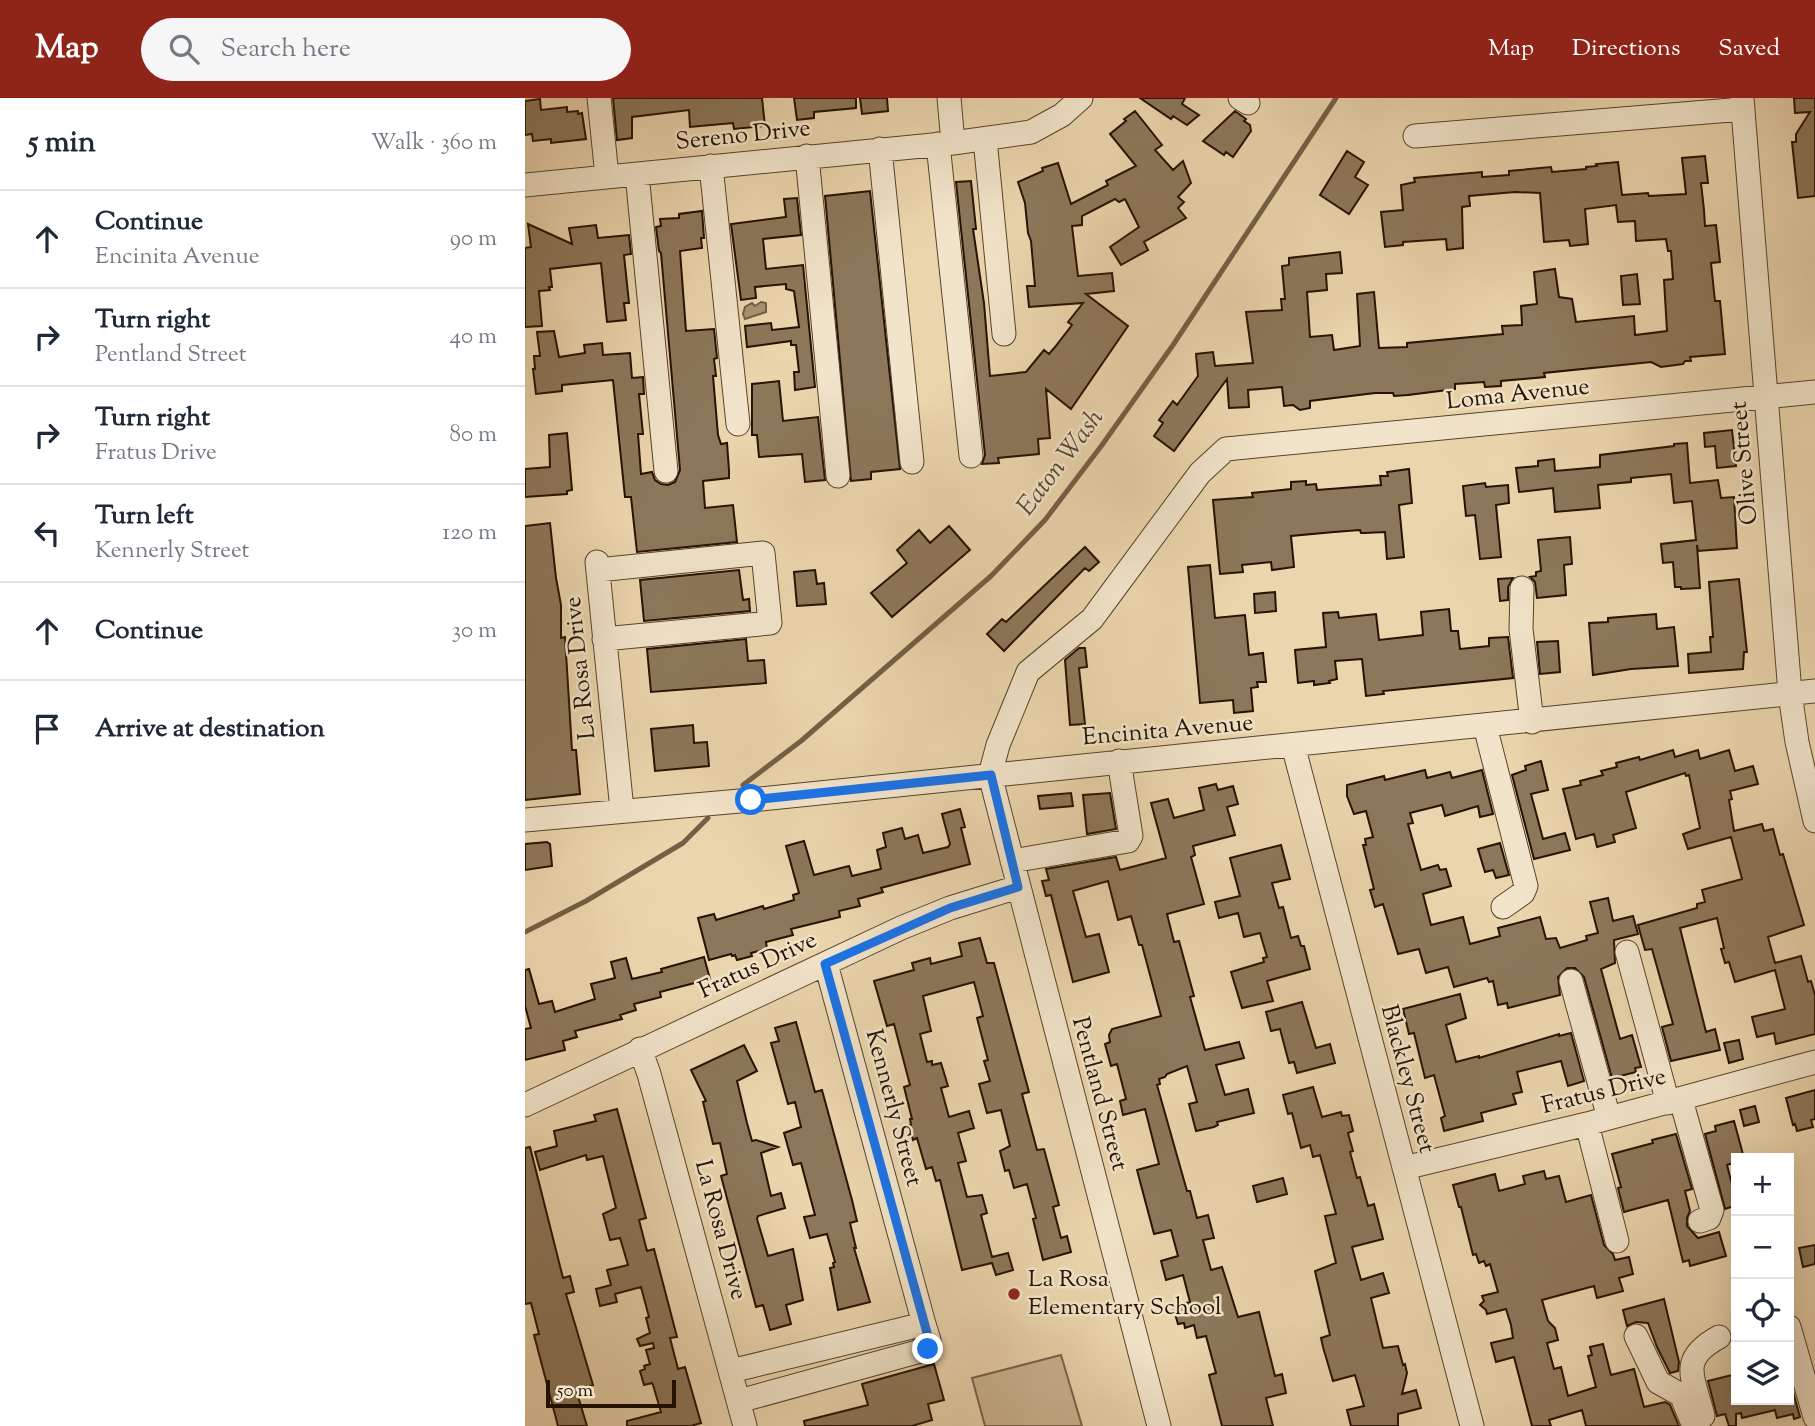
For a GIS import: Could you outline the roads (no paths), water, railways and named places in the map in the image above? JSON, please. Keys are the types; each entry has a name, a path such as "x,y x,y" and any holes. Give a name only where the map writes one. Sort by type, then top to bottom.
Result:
{"street":[{"path":"599,98 607,176"},
{"path":"949,98 946,143 971,456"},
{"name":"Sereno Drive","path":"525,185 985,139 1031,132 1062,115 1081,98"},
{"path":"1415,136 1742,104"},
{"name":"Olive Street","path":"1742,104 1790,693 1797,742 1815,821"},
{"path":"985,139 1004,334"},
{"path":"880,149 912,462"},
{"path":"807,156 838,475"},
{"path":"711,166 738,424"},
{"path":"637,174 666,471"},
{"name":"Loma Avenue","path":"991,775 998,745 1028,672 1092,619 1200,472 1226,449 1815,392"},
{"name":"La Rosa Drive","path":"604,639 770,623 763,553 597,566 604,639 622,810"},
{"path":"1522,588 1521,629 1532,722"},
{"name":"Encinita Avenue","path":"525,820 1532,722 1815,691"},
{"path":"1485,726 1527,886 1523,893 1503,907"},
{"name":"Blackley Street","path":"1293,745 1472,1426"},
{"path":"1012,861 1128,841 1131,836 1119,761"},
{"name":"Pentland Street","path":"991,775 1159,1426"},
{"name":"Fratus Drive","path":"525,1105 640,1049 950,908 1018,887"},
{"path":"1627,953 1712,1210 1709,1218 1700,1221"},
{"name":"Kennerly Street","path":"825,964 924,1324"},
{"path":"1571,981 1598,1121 1617,1241"},
{"name":"La Rosa Drive","path":"640,1049 745,1426"},
{"name":"Fratus Drive","path":"1404,1168 1598,1121 1815,1062"},
{"path":"731,1371 924,1324 929,1340 928,1349 739,1401"},
{"path":"1636,1336 1658,1382 1681,1395 1694,1426"},
{"path":"1705,1426 1693,1382 1692,1367 1696,1354 1719,1337"},
{"path":"1793,1342 1815,1417"}],"waterway":[{"name":"Eaton Wash","path":"743,785 801,741 991,576 1045,520 1173,345 1336,98"},
{"name":"Eaton Wash","path":"525,932 586,901 683,843 708,818"}],"place":[{"name":"La Rosa Elementary School","path":"1014,1294"}]}
